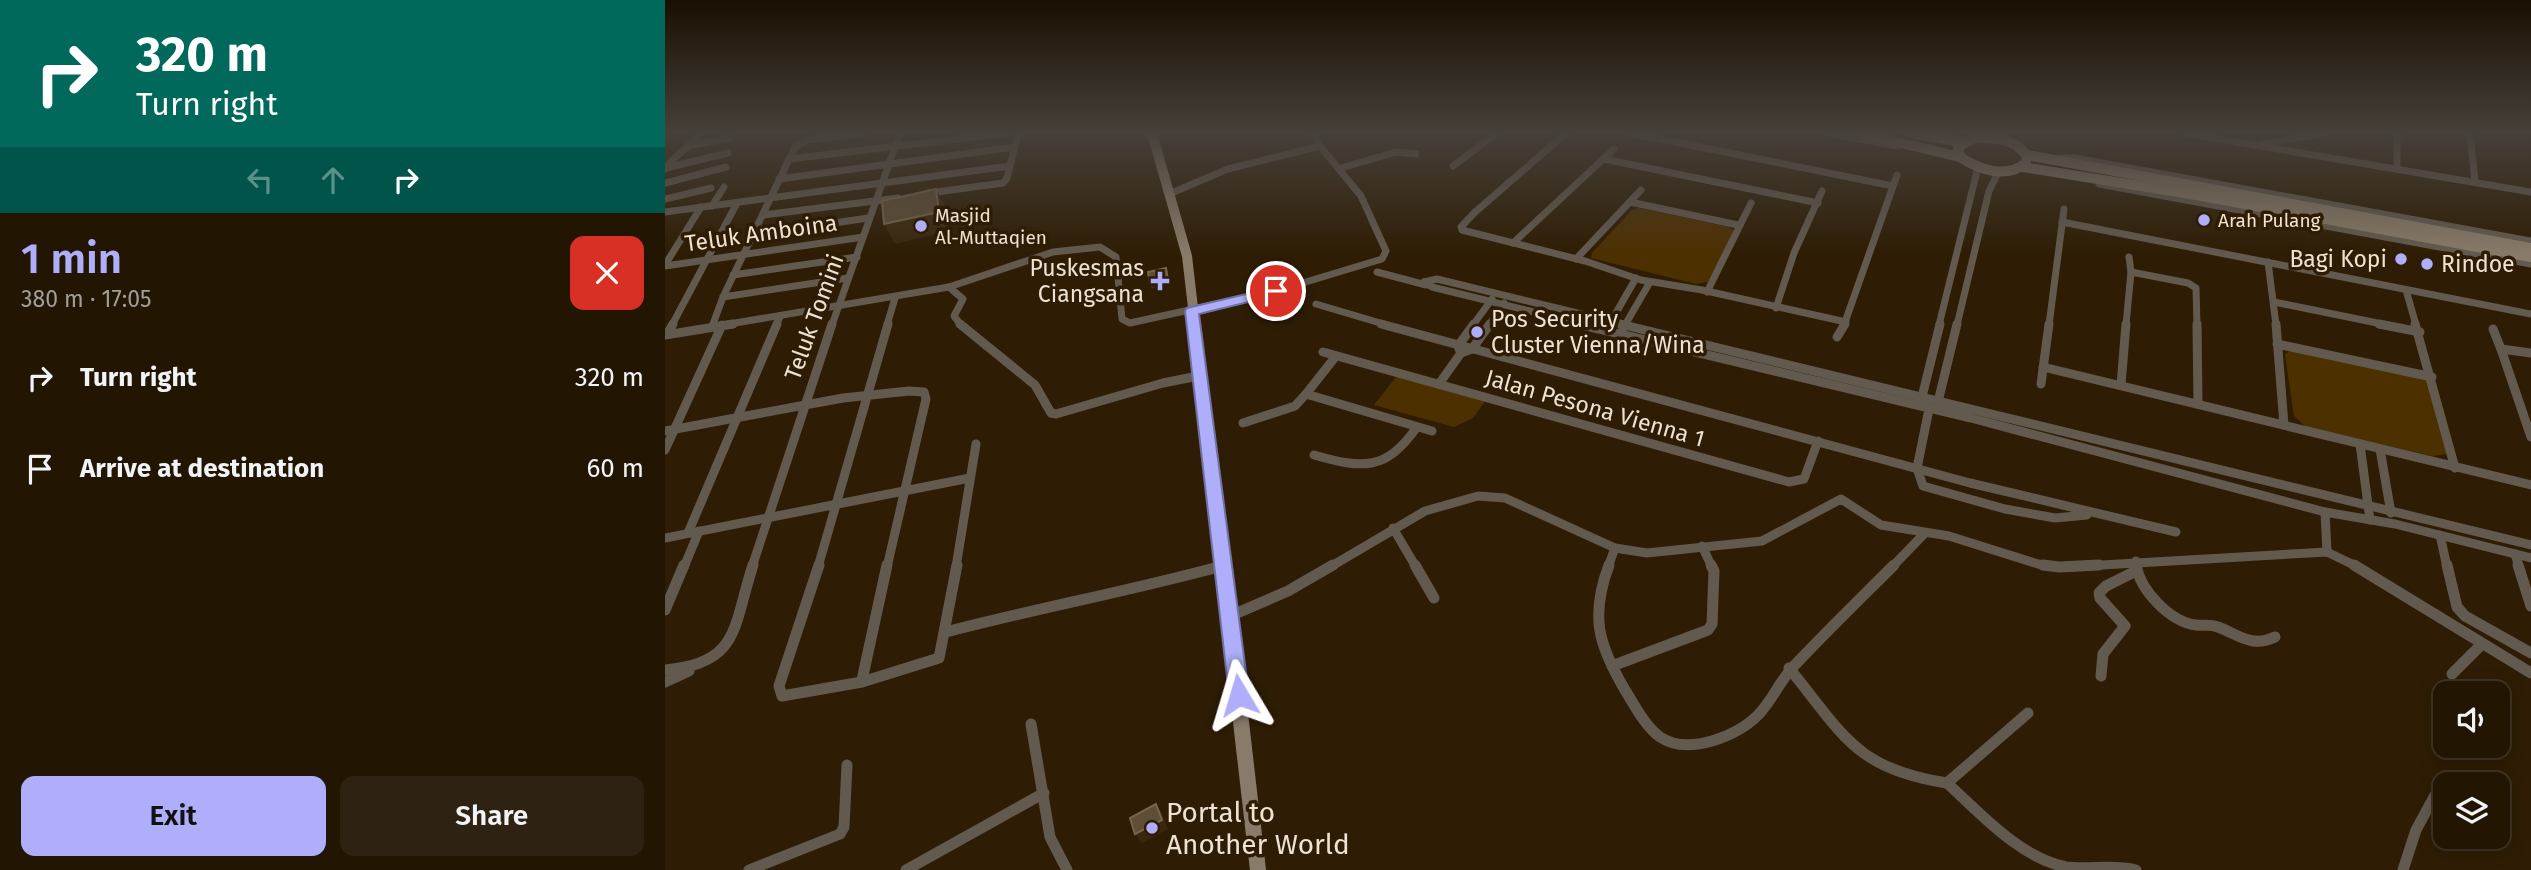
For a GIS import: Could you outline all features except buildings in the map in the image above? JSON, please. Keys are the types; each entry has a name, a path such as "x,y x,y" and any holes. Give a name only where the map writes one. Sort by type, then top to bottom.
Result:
{"street":[{"path":"665,183 701,174"},
{"path":"665,450 670,430 717,325 723,297 782,174"},
{"path":"779,179 818,174"},
{"name":"Teluk Tomini","path":"665,682 714,658 727,646 837,304 885,174"},
{"path":"665,212 953,174"},
{"path":"922,194 1003,183 1007,174"},
{"path":"1163,174 1187,256 1198,376 1230,616 1258,870"},
{"path":"1169,194 1217,174"},
{"path":"666,335 837,304 895,298 949,287 1053,252 1100,247 1116,257 1125,322 1192,311 1276,291 1382,259 1385,251 1371,224 1366,205 1345,174"},
{"path":"1521,174 1461,227 1465,232 1576,258 1650,282 1846,322"},
{"path":"1513,243 1588,174"},
{"path":"1675,174 1818,203"},
{"path":"1831,174 1893,186"},
{"path":"1921,402 1976,174"},
{"path":"1998,174 1989,191 1917,468 1923,486 1941,493 2055,518 2095,515"},
{"path":"2061,174 2094,183 2531,264"},
{"path":"2071,174 2531,257"},
{"path":"2127,174 2531,248"},
{"path":"2160,174 2531,241"},
{"path":"2425,174 2531,192"},
{"path":"2474,174 2475,182"},
{"path":"1837,337 1846,322 1897,175"},
{"path":"712,206 724,187"},
{"path":"665,199 711,188"},
{"path":"1576,258 1641,190"},
{"path":"1776,308 1794,253 1822,191"},
{"path":"762,215 910,196"},
{"path":"2218,199 2230,208"},
{"path":"666,335 737,202"},
{"path":"1630,202 1738,225"},
{"path":"1707,292 1751,202"},
{"path":"665,265 701,207"},
{"path":"2041,384 2064,209"},
{"path":"753,235 869,218"},
{"path":"2062,222 2531,314"},
{"path":"2455,228 2472,237"},
{"name":"Teluk Amboina","path":"665,265 863,237"},
{"path":"2429,245 2445,242"},
{"path":"733,275 856,257"},
{"path":"2121,385 2131,272 2129,257"},
{"path":"2268,262 2284,425"},
{"path":"1377,272 1489,302 1623,329 1921,402 1934,409 2325,512 2395,524 2531,558"},
{"path":"2131,272 2188,283 2196,288 2198,404"},
{"path":"723,297 848,278"},
{"path":"1608,326 1636,278"},
{"path":"1426,285 1426,280 1437,279 1608,326"},
{"path":"1623,329 1650,282"},
{"path":"949,287 963,299 954,316 962,326 1035,385 1051,413 1056,414 1163,383 1198,376"},
{"path":"2406,290 2420,332 2455,467"},
{"path":"1439,384 1495,294"},
{"path":"1472,349 1508,297"},
{"path":"895,298 778,691 782,696 933,662 941,654 976,444"},
{"path":"2274,302 2420,332"},
{"path":"717,325 780,317 837,304"},
{"path":"1316,304 1460,349 1472,349 2095,515 2176,532"},
{"path":"665,610 736,418 780,317"},
{"path":"2493,329 2531,437"},
{"path":"2277,344 2432,377"},
{"path":"2501,349 2531,353"},
{"name":"Jalan Pesona Vienna 1","path":"1323,352 1789,482 1804,479 1818,441"},
{"path":"1243,423 1295,407 1336,356"},
{"path":"2043,367 2531,485"},
{"path":"670,430 866,395 913,389 920,389 926,395 862,680"},
{"path":"1306,394 1431,431"},
{"path":"1921,402 1934,409 2391,510 2531,545"},
{"path":"1314,455 1358,466 1377,464 1392,457 1406,445 1417,427"},
{"path":"2360,444 2370,520"},
{"path":"2380,449 2395,524"},
{"path":"665,538 971,478"},
{"path":"1230,616 1288,591 1425,511 1478,496 1505,498 1628,553 1651,554 1702,546 1742,545 1769,539 1841,499 1881,525 1923,534 1949,536 2038,564 2059,567 2136,566 2327,552 2361,568 2531,673"},
{"path":"2325,512 2327,552"},
{"path":"1393,528 1434,598"},
{"path":"1615,548 1596,608 1597,629 1612,666 1639,713 1659,736 1678,744 1702,743 1750,723 1789,668 1803,658 1923,534"},
{"path":"2440,536 2458,607 2465,616 2531,653"},
{"path":"1612,666 1708,630 1712,624 1714,571 1702,546"},
{"path":"2515,554 2531,606"},
{"path":"946,632 1031,610 1129,591 1222,566"},
{"path":"2136,566 2146,593 2188,622 2198,626 2209,624 2258,645 2275,638"},
{"path":"2101,676 2099,660 2103,651 2125,626 2100,598 2099,593 2136,566"},
{"path":"2452,674 2483,644"},
{"path":"665,670 696,667"},
{"path":"1789,668 1853,747 1888,768 1924,780 1947,783 1985,818 2019,843 2053,862 2077,869 2125,866 2136,870"},
{"path":"1947,783 2028,713"},
{"path":"1031,724 1050,837 1067,870"},
{"path":"749,870 840,834 844,827 847,765"},
{"path":"907,870 1044,793"},
{"path":"2403,870 2416,830 2433,799"}],"shaded area":[{"path":"1638,208 1733,230 1734,235 1708,282 1696,284 1591,258 1592,253 1632,210"},
{"path":"2289,351 2425,379 2430,384 2448,454 2433,456 2306,427 2294,416 2285,355"},
{"path":"1400,372 1488,397 1473,418 1454,427 1374,405"}],"place":[{"name":"Arah Pulang","path":"2204,220"},
{"name":"Masjid Al-Muttaqien","path":"921,226"},
{"name":"Bagi Kopi","path":"2401,259"},
{"name":"Rindoe","path":"2427,264"},
{"name":"Puskesmas Ciangsana","path":"1160,281"},
{"name":"Pos Security Cluster Vienna/Wina","path":"1477,332"},
{"name":"Portal to Another World","path":"1152,828"}],"route":[{"path":"1239,695 1192,311 1276,291"}]}
